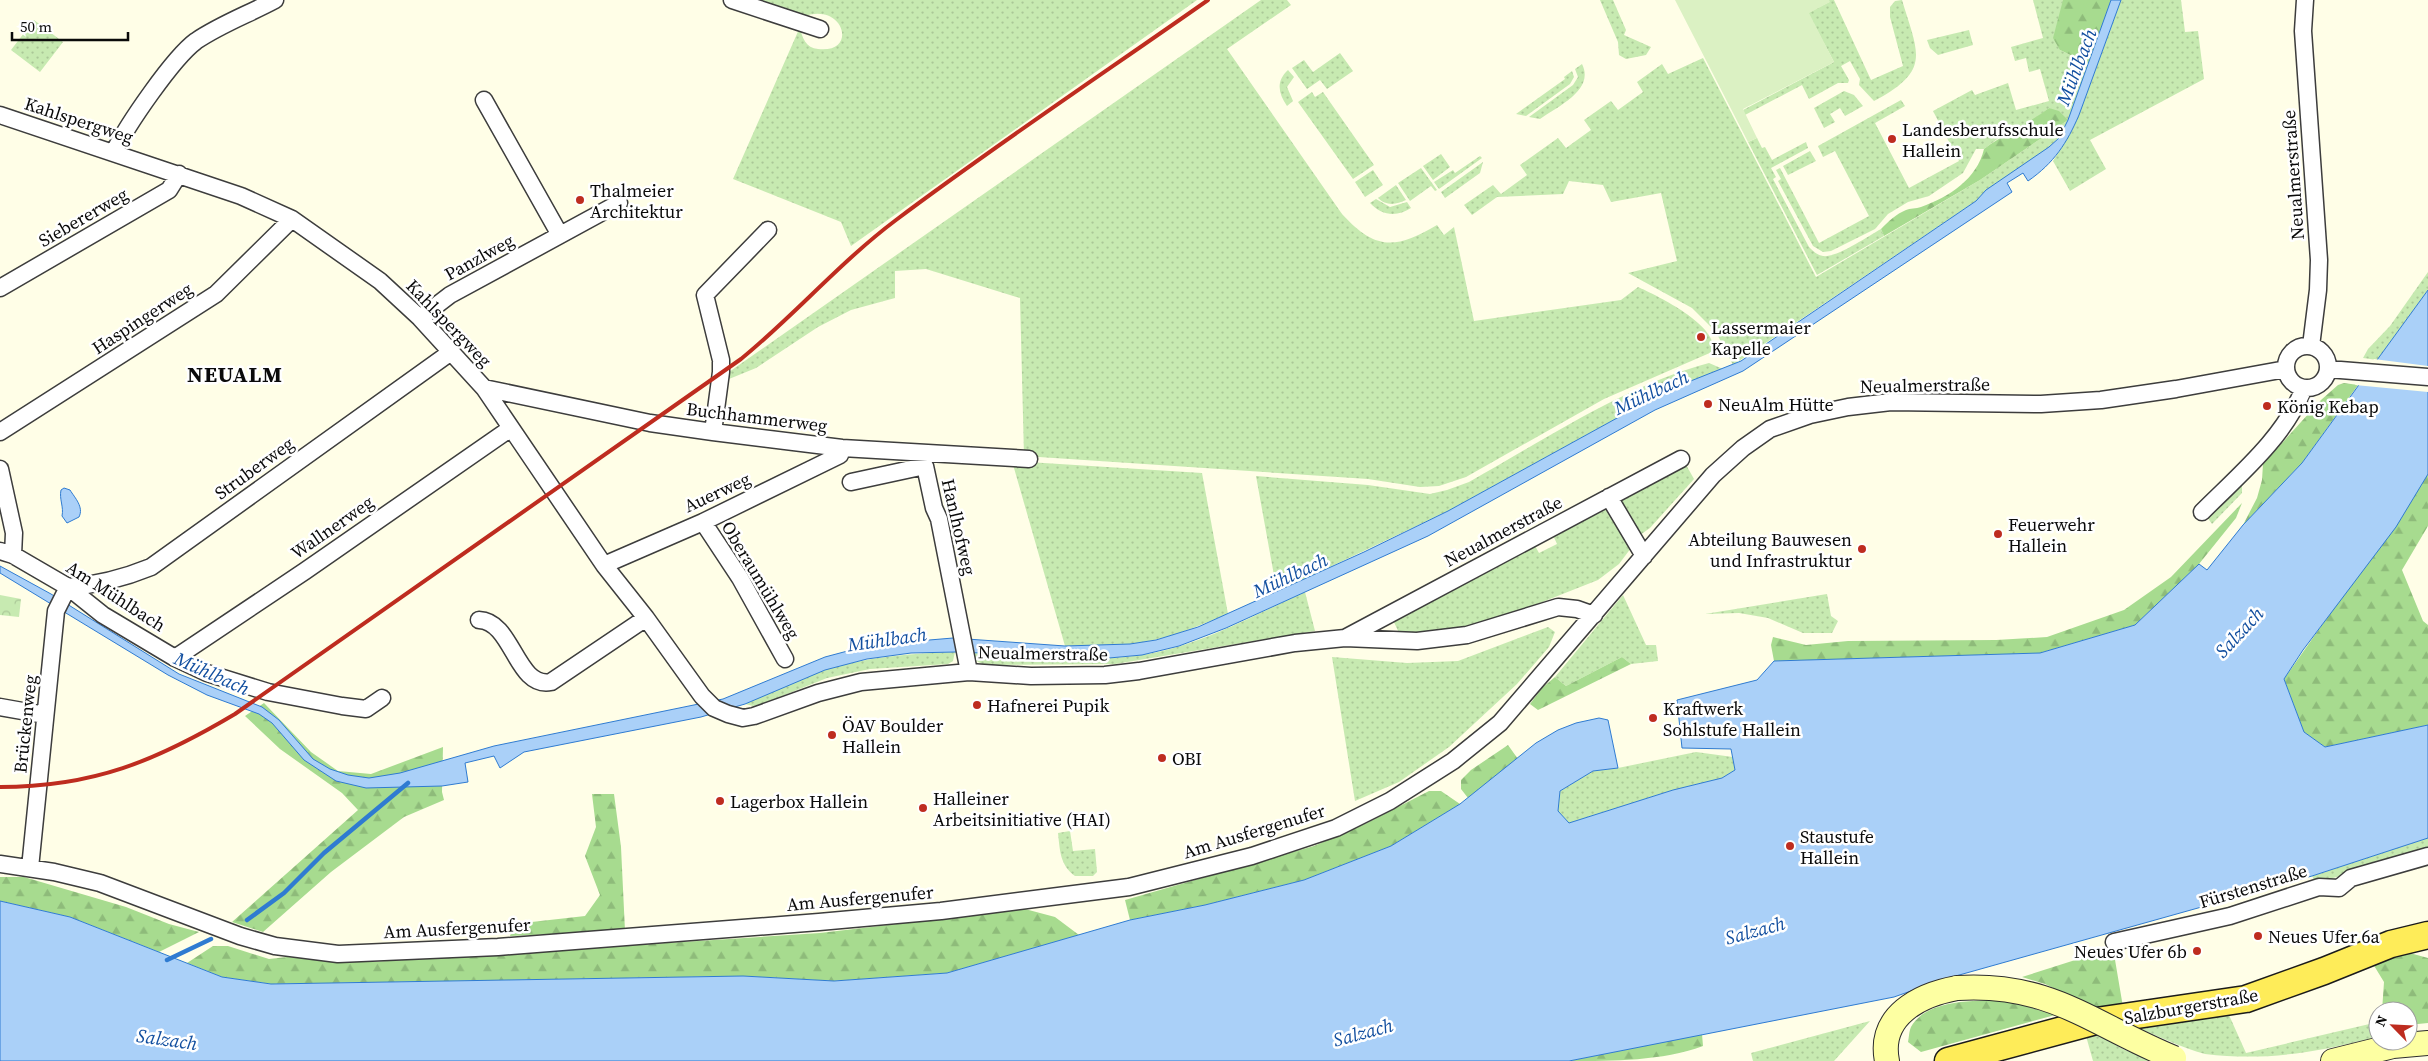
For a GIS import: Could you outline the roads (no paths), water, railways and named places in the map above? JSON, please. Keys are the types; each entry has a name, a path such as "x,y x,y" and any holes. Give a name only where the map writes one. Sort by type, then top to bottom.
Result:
{"main road":[{"name":"Salzburgerstraße","path":"1948,1061 2096,1021 2246,999 2324,971 2390,944 2428,934"},
{"path":"1887,1061 1885,1043 1889,1031 1902,1012 1933,994 1957,988 2003,988 2033,993 2061,1003 2139,1043 2180,1060"},
{"path":"2333,1061 2393,1046 2428,1043"}],"street":[{"path":"114,152 123,132 166,75 194,42 218,27 275,0"},
{"path":"732,0 820,30"},
{"name":"Neualmerstraße","path":"2304,0 2303,31 2319,260 2318,290 2310,346"},
{"path":"484,100 560,235"},
{"name":"Kahlspergweg","path":"0,115 241,196 292,219 380,281 420,318 484,388 604,565 646,618 694,686 714,708 743,718"},
{"name":"Siebererweg","path":"0,288 169,190 179,174"},
{"name":"Panzlweg","path":"420,318 450,295 619,203"},
{"name":"Haspingerweg","path":"0,432 216,294 292,219"},
{"path":"713,432 721,360 705,295 768,230"},
{"path":"2303,346 2310,346 2322,352 2326,358 2328,369 2323,381 2317,385 2304,388 2292,382 2286,369 2288,357 2293,351 2303,346"},
{"name":"Struberweg","path":"65,591 105,582 151,567 451,352"},
{"name":"Neualmerstraße","path":"1628,575 1713,475 1743,448 1770,429 1795,420 1848,407 1891,402 2041,404 2101,400 2176,389 2286,369"},
{"path":"2328,369 2428,377"},
{"name":"Buchhammerweg","path":"484,388 650,423 713,432 842,448 1029,459"},
{"path":"2202,512 2284,426 2296,408 2304,388"},
{"name":"Wallnerweg","path":"175,658 305,571 511,428"},
{"name":"Auerweg","path":"604,565 702,522 840,455 842,448"},
{"path":"875,450 880,475"},
{"name":"Neualmerstraße","path":"1345,638 1681,459"},
{"name":"Hanlhofweg","path":"851,482 925,466 934,508 939,520 967,664"},
{"path":"0,470 14,533 7,553"},
{"path":"1609,497 1644,556"},
{"name":"Oberaumühlweg","path":"702,522 740,578 785,659"},
{"name":"Am Mühlbach","path":"7,553 103,615 175,658 207,673 268,692 366,708 382,698"},
{"name":"Am Ausfergenufer","path":"0,864 74,876 100,883 240,936 275,946 338,954 498,947 819,922 941,911 1128,887 1252,856 1336,828 1390,801 1453,762 1500,723 1628,575"},
{"name":"Brückenweg","path":"30,868 56,611 65,591"},
{"name":"Neualmerstraße","path":"743,718 768,712 818,693 861,682 967,664 1032,676 1105,675 1139,671 1295,643 1345,638 1417,641 1467,635 1558,607 1577,609 1594,616"},
{"path":"479,620 488,620 496,627 532,679 543,684 551,682 646,618"},
{"path":"0,708 45,716"},
{"name":"Fürstenstraße","path":"2114,942 2230,916 2318,887 2340,888 2351,878 2428,856"}],"water":[{"path":"2111,0 2121,0 2079,115 2059,152 2028,181 2023,173 2007,183 2012,192 1743,371 1655,410 1428,536 1226,628 1179,646 1142,655 1109,658 955,652 911,653 867,659 825,670 745,704 701,717 524,752 500,768 494,756 465,763 468,782 442,786 366,788 336,781 304,760 272,723 259,714 207,695 168,675 0,573 0,566 51,594 179,674 262,707 279,720 313,759 330,769 348,775 369,778 400,773 494,746 723,699 825,657 870,645 953,638 1065,646 1130,644 1156,640 1198,627 1364,552 1448,511 1668,390 1741,361 1976,201 1986,190 2049,147 2059,138 2068,120"},
{"name":"Salzach","path":"2428,290 2428,474 2396,527 2303,650 2284,679 2304,732 2325,747 2428,725 2428,838 2312,876 1945,979 1894,997 1569,1061 0,1061 0,901 70,917 222,977 271,984 743,976 834,981 947,973 1130,920 1205,905 1304,880 1391,846 1460,804 1536,743 1558,730 1576,723 1599,718 1608,720 1618,768 1593,771 1560,791 1558,811 1569,823 1673,790 1722,778 1735,770 1731,749 1682,748 1677,700 1757,680 1774,661 2040,653 2135,625 2199,564 2207,570 2243,525 2302,463"},
{"path":"64,488 70,490 80,510 79,517 67,523 62,516 61,490"}],"waterway":[{"path":"247,920 284,893 324,853 408,783"},
{"path":"167,960 211,939"}],"railway":[{"path":"0,787 34,786 65,782 123,768 178,745 235,714 741,359 875,236 1012,136 1208,0"}],"place":[{"name":"Landesberufsschule Hallein","path":"1892,139"},
{"name":"Thalmeier Architektur","path":"580,200"},
{"name":"Lassermaier Kapelle","path":"1701,337"},
{"name":"NeuAlm Hütte","path":"1708,404"},
{"name":"König Kebap","path":"2267,406"},
{"name":"Feuerwehr Hallein","path":"1998,534"},
{"name":"Abteilung Bauwesen und Infrastruktur","path":"1862,549"},
{"name":"Hafnerei Pupik","path":"977,705"},
{"name":"Kraftwerk Sohlstufe Hallein","path":"1653,718"},
{"name":"ÖAV Boulder Hallein","path":"832,735"},
{"name":"OBI","path":"1162,758"},
{"name":"Lagerbox Hallein","path":"720,801"},
{"name":"Halleiner Arbeitsinitiative (HAI)","path":"923,808"},
{"name":"Staustufe Hallein","path":"1790,846"},
{"name":"Neues Ufer 6a","path":"2258,936"},
{"name":"Neues Ufer 6b","path":"2197,951"}],"district":[{"name":"NEUALM","path":"235,374"}],"water label":[{"name":"Mühlbach","path":"2076,67"},
{"name":"Mühlbach","path":"1651,392"},
{"name":"Mühlbach","path":"1290,575"},
{"name":"Mühlbach","path":"887,639"},
{"name":"Mühlbach","path":"212,673"}]}
